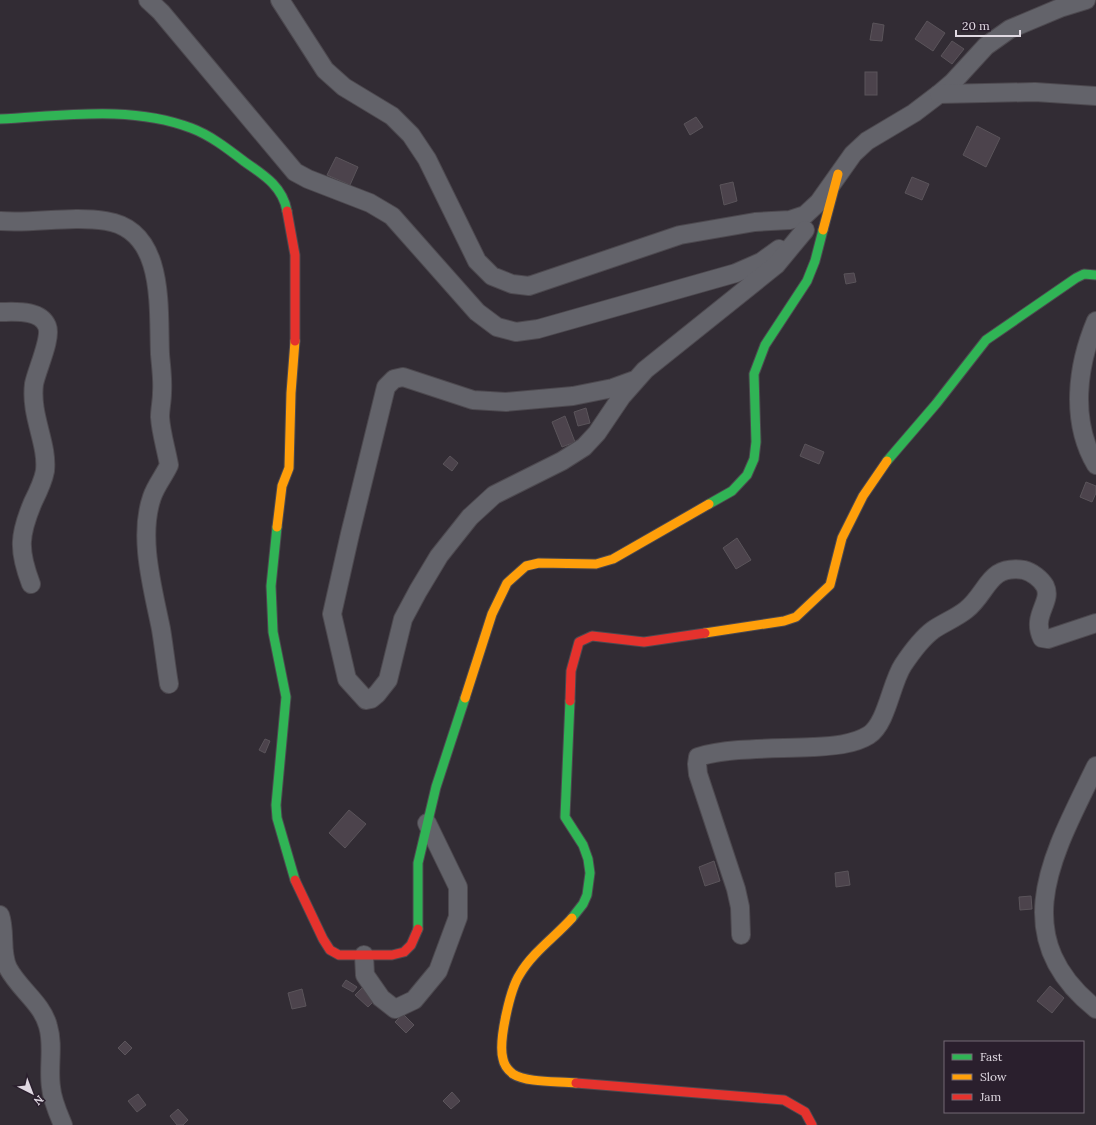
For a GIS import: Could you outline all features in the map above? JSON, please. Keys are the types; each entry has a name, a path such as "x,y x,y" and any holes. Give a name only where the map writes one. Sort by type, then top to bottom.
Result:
{"street":[{"path":"148,0 161,12 295,172 308,179 370,203 392,216 477,312 497,327 516,332 538,329 736,273 761,262 805,230"},
{"path":"280,0 325,70 344,87 392,116 411,135 427,159 477,261 492,276 512,284 529,286 680,235 755,222 790,220 805,215 819,202 853,154 867,141 914,113 954,82 986,46 1010,29 1060,8 1086,0"},
{"path":"939,94 1035,92 1096,96"},
{"path":"0,119 106,114 144,115 191,128 216,141 264,175 279,190 286,206 294,255 295,345 291,393 290,455 279,507 271,586 271,615 273,632 286,697 280,746 276,804 277,818 296,883 323,939 330,950 338,955 392,956 404,952 411,945 416,936 418,929 419,896 418,863 436,787 492,614 507,583 526,566 539,562 596,564 613,559 665,532 732,491 747,475 754,459 756,442 754,374 765,345 782,323 807,281 815,261 838,174"},
{"path":"635,380 613,388 574,396 506,402 473,400 403,377 394,379 386,387 332,614 347,679 366,700 371,699 377,694 388,680 403,619 418,591 454,534 494,495 562,461 584,446 597,432 635,380 645,370 704,321 776,265 830,203"},
{"path":"0,221 77,219 106,220 121,225 133,234 147,250 154,267 160,310 160,354 162,372 160,415 161,432 169,464 151,497 148,515 147,547 148,574 161,630 169,684"},
{"path":"812,1125 811,1119 802,1107 784,1100 529,1080 512,1073 504,1061 500,1050 510,998 519,974 584,903 587,894 589,862 587,851 568,826 565,817 571,671 575,653 579,642 592,636 644,642 784,621 796,617 830,585 842,538 863,496 896,449 941,398 971,357 986,340 1003,326 1076,278 1084,274 1093,273 1096,275"},
{"path":"0,312 39,316 46,325 48,335 37,370 33,394 34,412 45,459 45,471 21,539 22,553 31,584"},
{"path":"1096,321 1084,356 1079,379 1079,407 1084,435 1091,457 1096,466"},
{"path":"741,935 740,908 698,774 698,757 721,752 834,746 856,740 869,734 882,718 902,666 912,652 931,632 971,606 987,583 1002,571 1012,568 1027,571 1036,575 1045,586 1047,598 1038,620 1038,631 1042,638 1048,639 1096,623"},
{"path":"1096,766 1064,833 1052,865 1044,893 1043,916 1048,948 1065,978 1096,1009"},
{"path":"364,955 365,974 382,998 395,1009 414,1000 438,971 458,917 458,887 427,823"},
{"path":"0,915 3,933 3,956 9,969 26,990 47,1021 51,1040 50,1087 63,1125"}],"building":[{"path":"927,21 945,33 933,51 915,39"},
{"path":"873,23 884,25 882,41 870,40"},
{"path":"952,41 964,49 952,64 941,56"},
{"path":"865,72 877,72 877,95 865,95"},
{"path":"696,117 703,127 690,135 684,124"},
{"path":"977,126 1000,138 986,167 963,155"},
{"path":"336,157 358,167 350,185 327,175"},
{"path":"912,177 929,184 922,200 905,193"},
{"path":"733,182 737,201 724,205 720,185"},
{"path":"854,273 856,282 846,284 844,274"},
{"path":"586,408 590,423 578,426 574,412"},
{"path":"565,416 575,442 562,447 552,422"},
{"path":"805,444 824,452 819,464 800,456"},
{"path":"450,456 458,463 452,471 443,464"},
{"path":"1086,482 1096,486 1096,493 1092,502 1080,497"},
{"path":"737,538 751,560 736,569 723,548"},
{"path":"265,739 270,741 265,753 259,750"},
{"path":"349,810 366,824 345,848 329,833"},
{"path":"714,861 720,881 705,886 699,867"},
{"path":"848,871 850,885 836,887 835,873"},
{"path":"1031,896 1032,909 1020,910 1019,897"},
{"path":"346,980 357,987 353,992 342,986"},
{"path":"1050,986 1064,998 1052,1013 1037,1001"},
{"path":"362,988 375,1000 368,1007 355,995"},
{"path":"302,989 306,1006 292,1009 288,993"},
{"path":"403,1014 414,1025 406,1033 395,1022"},
{"path":"125,1041 132,1048 125,1055 118,1048"},
{"path":"452,1092 460,1101 451,1109 443,1101"},
{"path":"138,1094 146,1105 137,1112 128,1101"},
{"path":"178,1109 188,1120 183,1125 177,1125 170,1116"}],"traffic: fast":[{"path":"0,119 72,114 120,114 144,116 191,128 205,134 219,143 272,182 281,195 287,211"},
{"path":"709,504 732,491 747,475 754,459 756,442 754,374 765,345 807,281 815,261 823,230"},
{"path":"887,461 936,404 986,340 1076,278 1084,274 1096,275"},
{"path":"277,527 271,586 273,632 286,697 276,805 277,818 295,880"},
{"path":"418,929 418,863 436,787 465,698"},
{"path":"570,701 565,817 583,845 588,859 590,873 587,895 583,904 572,918"}],"traffic: slow":[{"path":"823,230 838,174"},
{"path":"277,527 282,486 289,468 291,393 295,341"},
{"path":"705,633 784,621 796,617 830,585 842,538 863,496 887,461"},
{"path":"465,698 492,614 507,583 526,566 539,563 596,564 613,559 709,504"},
{"path":"572,918 531,959 516,981 506,1016 502,1051 506,1067 509,1071 519,1077 535,1080 576,1083"}],"traffic: jam":[{"path":"287,211 295,255 295,341"},
{"path":"570,701 571,671 579,642 592,636 644,642 705,633"},
{"path":"295,880 323,939 330,950 339,955 392,955 404,952 411,945 418,929"},
{"path":"576,1083 784,1100 805,1112 812,1125"}]}
